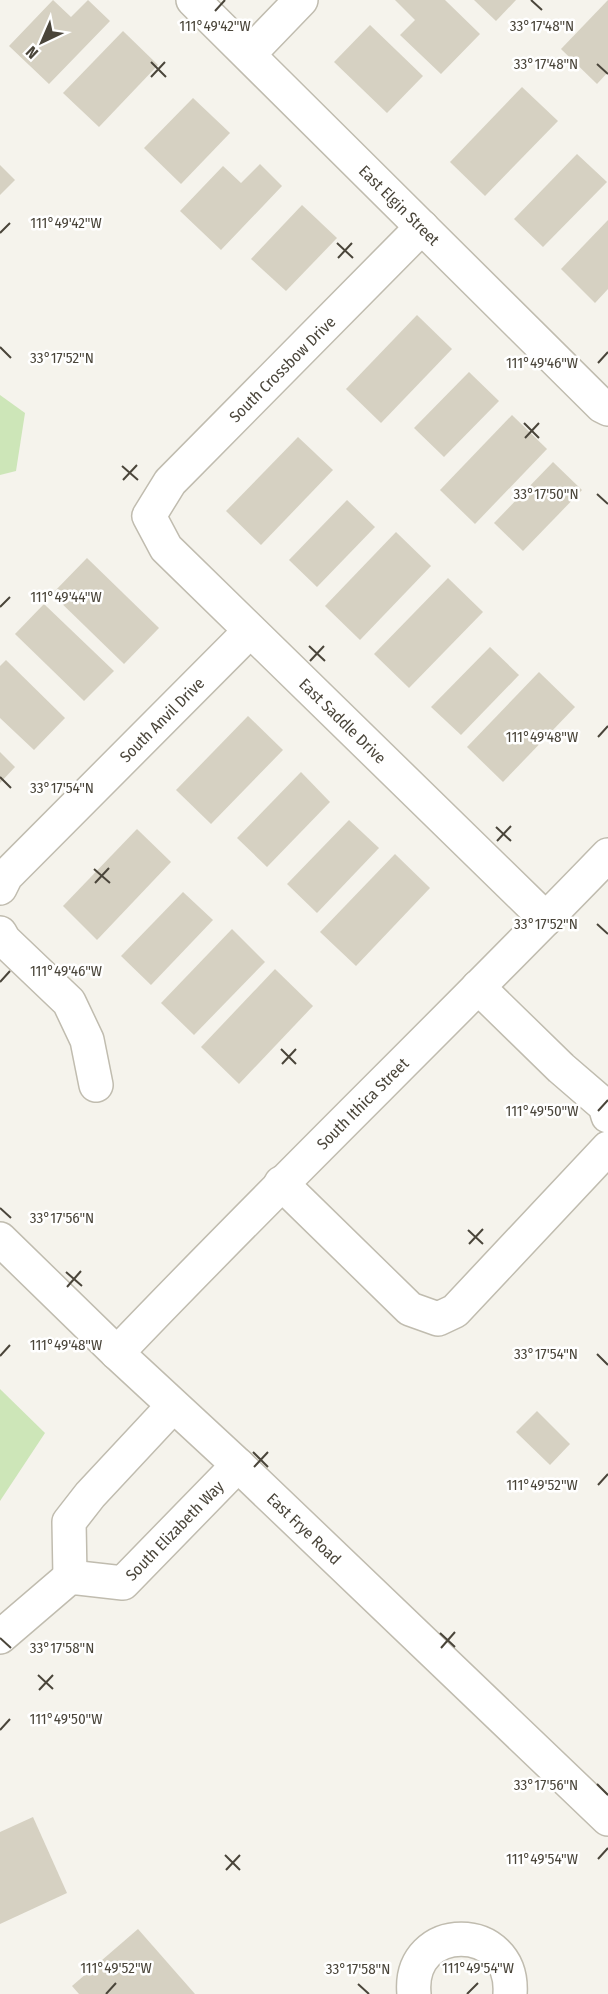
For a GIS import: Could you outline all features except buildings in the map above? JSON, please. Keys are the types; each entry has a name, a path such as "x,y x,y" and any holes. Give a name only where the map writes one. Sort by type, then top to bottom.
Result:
{"street":[{"name":"East Elgin Street","path":"193,0 608,409"},
{"path":"249,54 301,0"},
{"name":"South Crossbow Drive","path":"148,516 170,482 422,227"},
{"name":"East Saddle Drive","path":"148,516 166,548 546,919"},
{"name":"South Anvil Drive","path":"0,888 6,876 250,631"},
{"name":"South Ithica Street","path":"117,1353 281,1183 608,855"},
{"path":"0,933 4,940 69,1002 87,1040 96,1085"},
{"path":"478,987 561,1068 606,1106 608,1116"},
{"path":"281,1183 410,1309 438,1319 455,1311 608,1148"},
{"name":"East Frye Road","path":"0,1239 608,1819"},
{"path":"0,1637 70,1577 69,1522 90,1495 173,1406"},
{"name":"South Elizabeth Way","path":"70,1577 123,1583 238,1465"},
{"path":"414,1994 416,1969 424,1956 436,1945 452,1939 468,1939 484,1943 497,1953 507,1967 511,1983 510,1994"}],"green space":[{"path":"0,395 25,413 16,471 0,475"},
{"path":"0,1389 45,1433 0,1501"}]}
